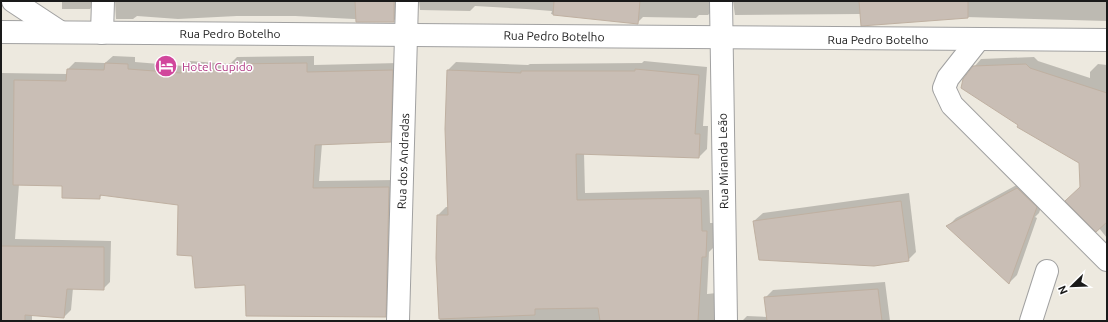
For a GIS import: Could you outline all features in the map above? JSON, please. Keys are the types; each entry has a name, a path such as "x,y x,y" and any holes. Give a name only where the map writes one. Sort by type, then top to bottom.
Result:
{"street":[{"path":"13,1 60,32"},
{"path":"102,33 103,1"},
{"name":"Rua dos Andradas","path":"398,321 407,1"},
{"name":"Rua Miranda Leão","path":"721,1 726,321"},
{"name":"Rua Pedro Botelho","path":"1,32 1107,40"},
{"path":"978,40 948,78 944,88 952,105 1107,260"},
{"path":"1031,321 1047,270"}],"building":[{"path":"355,1 394,1 394,22 356,22"},
{"path":"554,1 640,1 638,24 553,15"},
{"path":"859,1 968,1 968,18 861,26"},
{"path":"105,63 128,64 128,69 181,73 181,68 229,71 229,64 307,63 307,72 393,70 391,142 315,145 313,188 389,187 386,317 246,316 245,285 195,288 192,256 177,255 178,205 100,195 100,199 62,198 62,186 13,185 14,80 66,81 67,69 104,70"},
{"path":"1026,64 1030,68 1107,93 1107,222 1096,232 1065,201 1080,187 1079,163 1017,127 1018,125 961,88 963,79 973,66"},
{"path":"635,69 699,75 695,134 700,134 699,158 576,154 577,200 701,198 702,231 707,231 706,257 702,257 698,321 600,321 598,308 535,309 535,315 439,319 436,258 437,215 448,215 445,129 447,70 521,73 521,71 635,71"},
{"path":"1017,188 1037,207 1009,284 946,226"},
{"path":"901,201 909,261 874,266 759,260 753,221"},
{"path":"1,246 104,247 104,290 67,289 64,318 25,315 25,321 1,321"},
{"path":"878,289 882,321 767,321 764,297"}],"place":[{"name":"Hotel Cupido","path":"166,66"}]}
